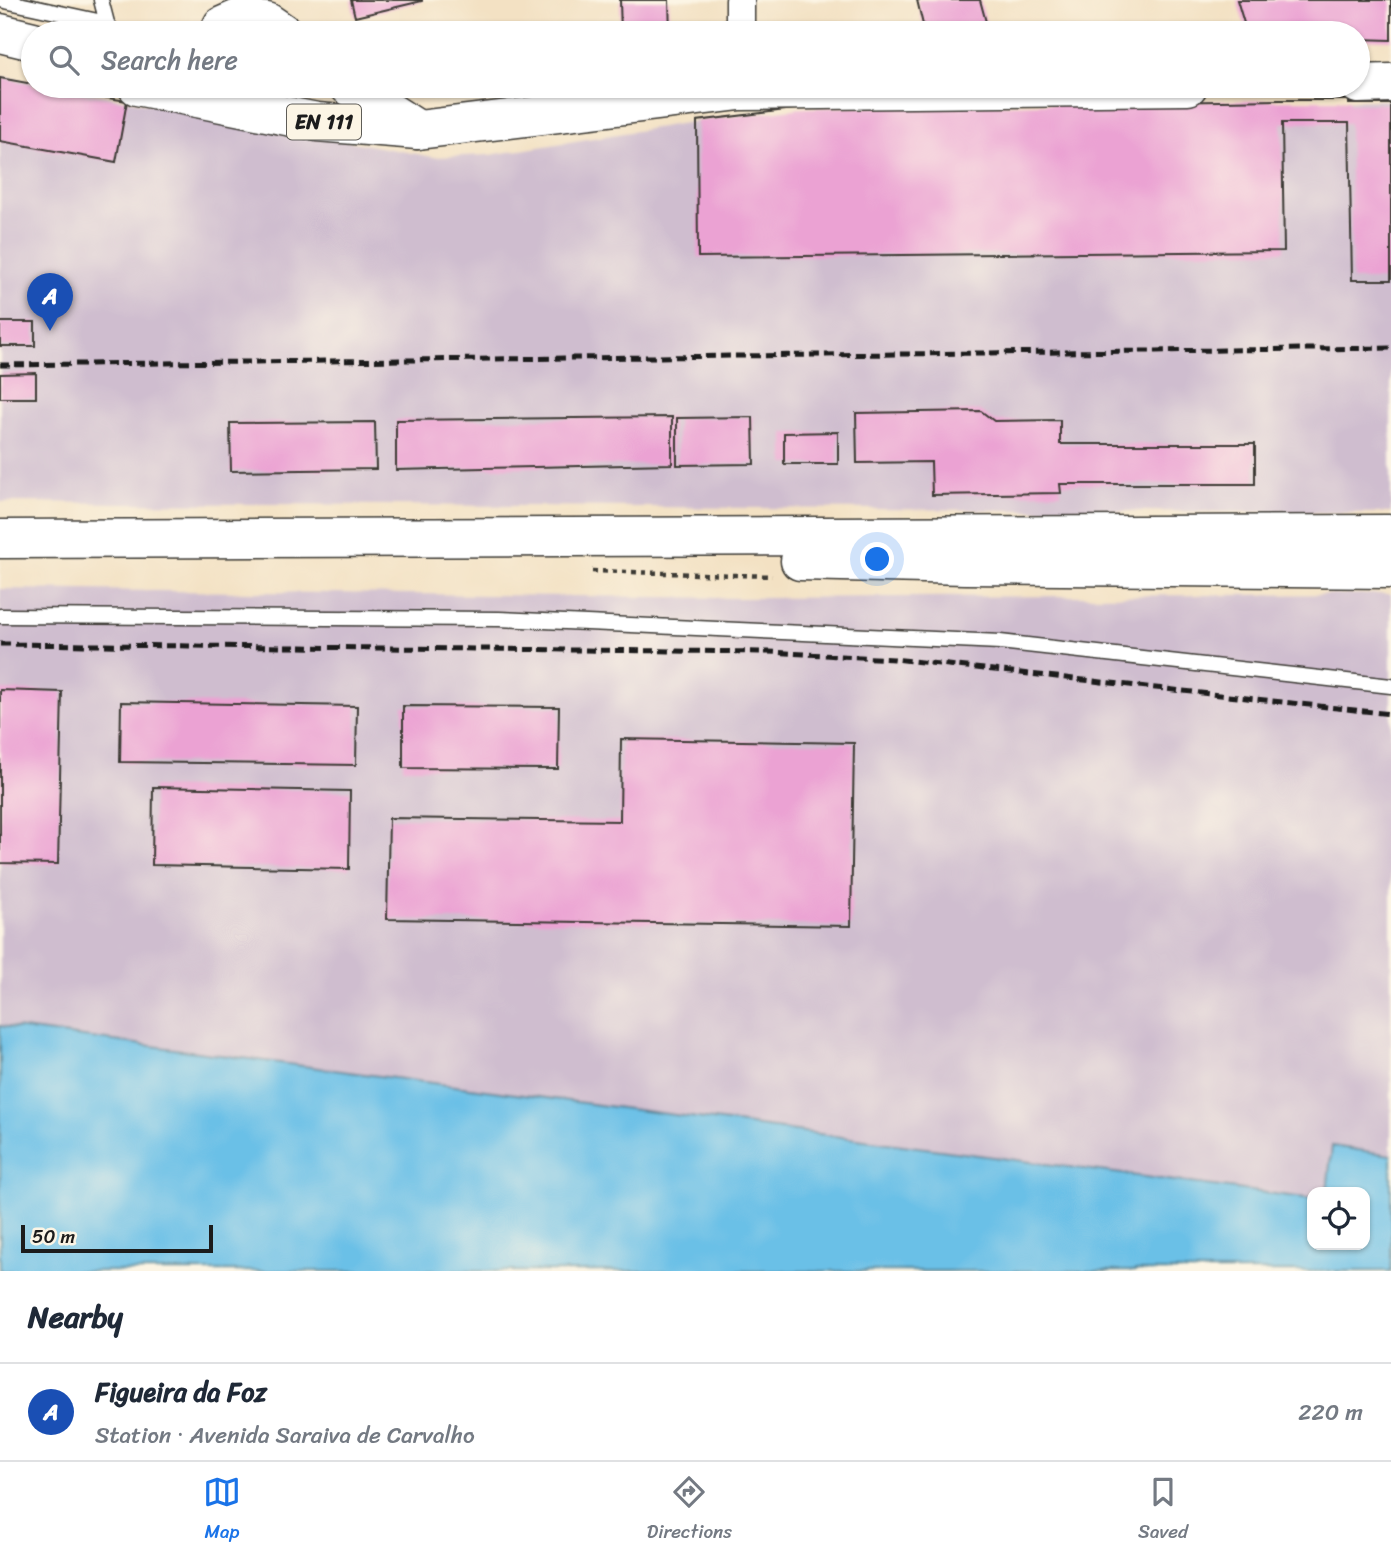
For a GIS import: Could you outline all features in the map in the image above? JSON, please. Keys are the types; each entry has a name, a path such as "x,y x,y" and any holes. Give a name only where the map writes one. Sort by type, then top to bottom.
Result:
{"main road":[{"path":"228,21 240,18 260,21"},
{"path":"0,33 21,38"},
{"path":"0,59 21,63"},
{"path":"1370,84 1391,83"},
{"name":"EN 111","path":"264,98 317,122 418,130 663,98"},
{"path":"368,98 418,130"},
{"path":"0,539 1391,534"},
{"path":"140,539 965,565 1391,569"}],"street":[{"path":"740,0 740,21"},
{"path":"0,522 83,524 140,539"}],"lane":[{"path":"0,0 82,21"},
{"path":"102,0 108,21"},
{"path":"0,616 499,619 986,641 1391,686"}],"shaded area":[{"path":"0,76 21,80 21,98 117,98 433,157 490,155 697,121 802,108 1391,100 1391,513 0,502"},
{"path":"0,589 737,598 1391,594 1391,1155 1333,1146 1328,1187 1307,1187 1307,1198 0,1026"}],"water":[{"path":"0,1026 1307,1198 1307,1250 1370,1250 1370,1187 1328,1187 1332,1146 1391,1155 1391,1271 0,1271"}],"building":[{"path":"351,0 422,0 422,1 355,17"},
{"path":"620,0 669,0 670,21 621,21"},
{"path":"917,0 980,0 986,21 922,21"},
{"path":"1237,0 1391,0 1391,40 1370,39 1370,21 1243,21"},
{"path":"0,78 21,82 21,98 108,98 127,101 116,162 0,141"},
{"path":"1349,100 1349,104 1391,104 1391,280 1352,280 1349,123 1282,123 1284,251 698,257 697,121 802,108"},
{"path":"0,322 35,322 35,346 0,346"},
{"path":"36,373 36,398 0,398 0,374"},
{"path":"981,411 994,421 1060,420 1060,444 1255,444 1255,484 1060,484 1061,493 932,495 931,462 857,463 856,413"},
{"path":"672,417 672,464 396,470 396,420"},
{"path":"753,417 754,464 677,465 677,418"},
{"path":"375,422 376,469 231,471 230,423"},
{"path":"838,432 838,464 784,464 784,433"},
{"path":"0,690 62,692 58,864 0,863"},
{"path":"121,702 357,706 356,765 120,762"},
{"path":"403,706 559,707 558,769 403,768"},
{"path":"621,739 854,743 851,926 387,919 389,818 620,821"},
{"path":"153,787 350,791 349,869 152,865"}],"railway":[{"path":"0,365 1391,348"},
{"path":"0,644 769,652 894,659 1391,714"}],"place":[{"name":"Figueira da Foz","path":"50,331"}]}
